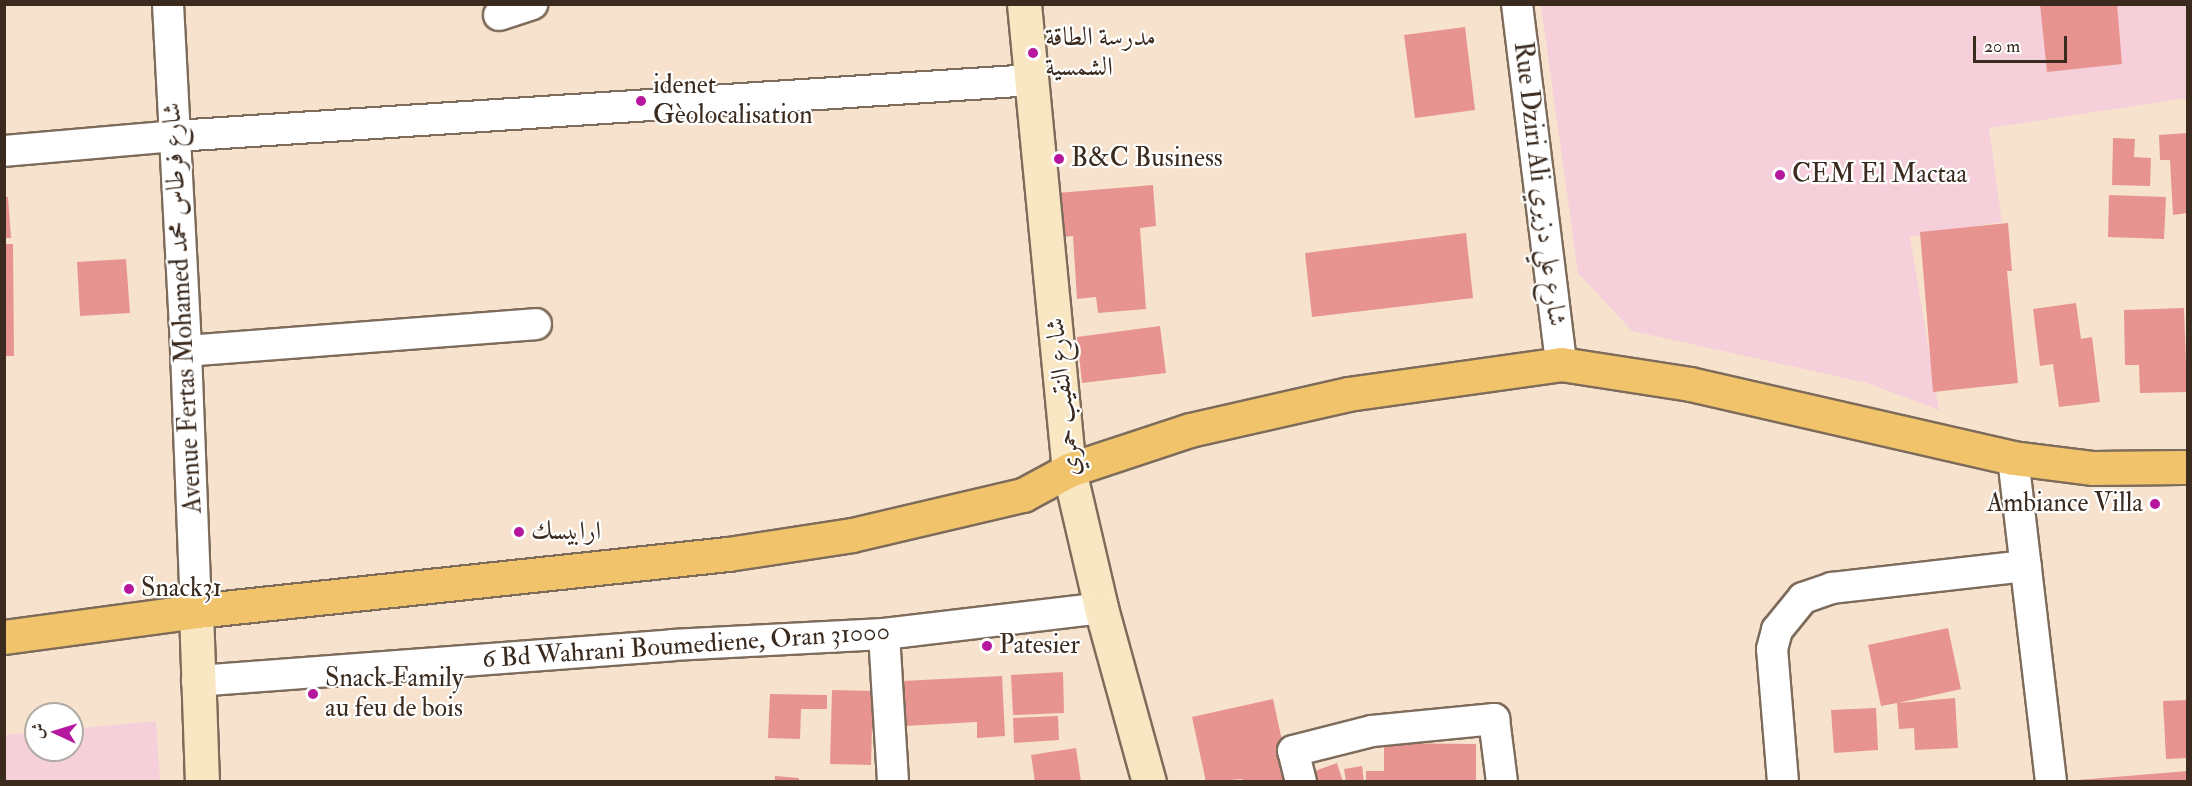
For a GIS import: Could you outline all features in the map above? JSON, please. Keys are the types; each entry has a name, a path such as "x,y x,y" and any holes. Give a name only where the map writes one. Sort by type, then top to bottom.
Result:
{"main road":[{"name":"شارع النقيب حمري","path":"1024,4 1069,470 1101,608 1149,782"},
{"path":"4,637 196,611 728,554 852,535 1023,495 1069,470 1190,430 1348,394 1561,364 1690,384 2013,458 2093,468 2187,467"},
{"path":"196,611 202,782"}],"street":[{"name":"Avenue Fertas Mohamed شارع فرطاس محمد","path":"168,4 186,351 196,611"},
{"path":"499,15 532,4"},
{"name":"Rue Dziri Ali شارع علي دزيري","path":"1517,4 1561,364"},
{"path":"4,152 176,136 1033,80"},
{"path":"186,351 536,324"},
{"path":"2013,458 2051,782"},
{"path":"1784,782 1772,650 1777,630 1803,598 1832,588 2026,566"},
{"name":"6 Bd Wahrani Boumediene, Oran 31000","path":"197,681 672,645 884,634 1101,608"},
{"path":"884,634 893,782"},
{"path":"1301,782 1293,751 1372,731 1494,719 1502,782"}],"shaded area":[{"name":"CEM El Mactaa","path":"1541,5 2187,5 2187,98 1989,128 2002,222 1910,237 1939,410 1867,383 1632,331 1578,273"},
{"path":"156,721 160,781 5,781 5,735 24,733 24,762 84,762 84,728"}],"building":[{"path":"2040,4 2117,4 2122,64 2047,72"},
{"path":"1465,27 1475,110 1415,118 1404,35"},
{"path":"2188,133 2188,213 2173,215 2170,160 2160,160 2159,135"},
{"path":"2113,138 2135,139 2134,157 2151,158 2150,186 2112,185"},
{"path":"1153,185 1156,226 1140,228 1146,309 1098,313 1096,297 1077,299 1073,236 1060,237 1057,193"},
{"path":"2109,195 2166,197 2164,239 2108,237"},
{"path":"4,197 8,197 11,238 4,238"},
{"path":"2008,223 2012,271 2007,271 2018,383 1933,392 1920,232"},
{"path":"1466,233 1473,298 1312,317 1305,253"},
{"path":"4,244 13,244 14,356 4,356"},
{"path":"126,259 130,313 80,316 77,262"},
{"path":"2076,303 2081,339 2092,337 2100,402 2059,407 2053,364 2040,366 2033,309"},
{"path":"2184,308 2187,392 2140,393 2139,365 2125,365 2124,310"},
{"path":"1160,326 1166,373 1082,383 1077,337"},
{"path":"1948,628 1961,689 1898,703 1955,698 1958,748 1915,750 1914,728 1899,729 1897,703 1881,706 1868,645"},
{"path":"1063,672 1064,713 1013,715 1011,675"},
{"path":"1002,676 1005,736 977,738 977,722 905,726 902,681"},
{"path":"832,690 873,691 871,765 830,764"},
{"path":"770,694 827,695 827,709 801,709 800,739 768,738"},
{"path":"1273,699 1291,782 1242,782 1242,779 1206,782 1192,717"},
{"path":"2188,700 2188,758 2166,759 2163,701"},
{"path":"1876,708 1878,750 1834,753 1831,710"},
{"path":"1058,716 1059,740 1014,743 1013,718"},
{"path":"1384,743 1476,744 1476,782 1366,782 1366,771 1384,771"},
{"path":"1076,748 1081,782 1035,782 1031,755"},
{"path":"1337,763 1343,782 1315,782 1312,772"},
{"path":"1362,766 1364,782 1346,782 1344,769"},
{"path":"2188,771 2188,782 2078,782 2078,780"},
{"path":"775,776 799,778 799,782 775,782"}],"place":[{"name":"مدرسة الطاقة الشمسية","path":"1033,53"},
{"name":"idenet Gèolocalisation","path":"641,101"},
{"name":"B&C Business","path":"1059,159"},
{"name":"CEM El Mactaa","path":"1780,175"},
{"name":"Ambiance Villa","path":"2155,504"},
{"name":"ارابيسك","path":"519,532"},
{"name":"Snack31","path":"129,589"},
{"name":"Patesier","path":"987,646"},
{"name":"Snack Family au feu de bois","path":"313,694"}]}
